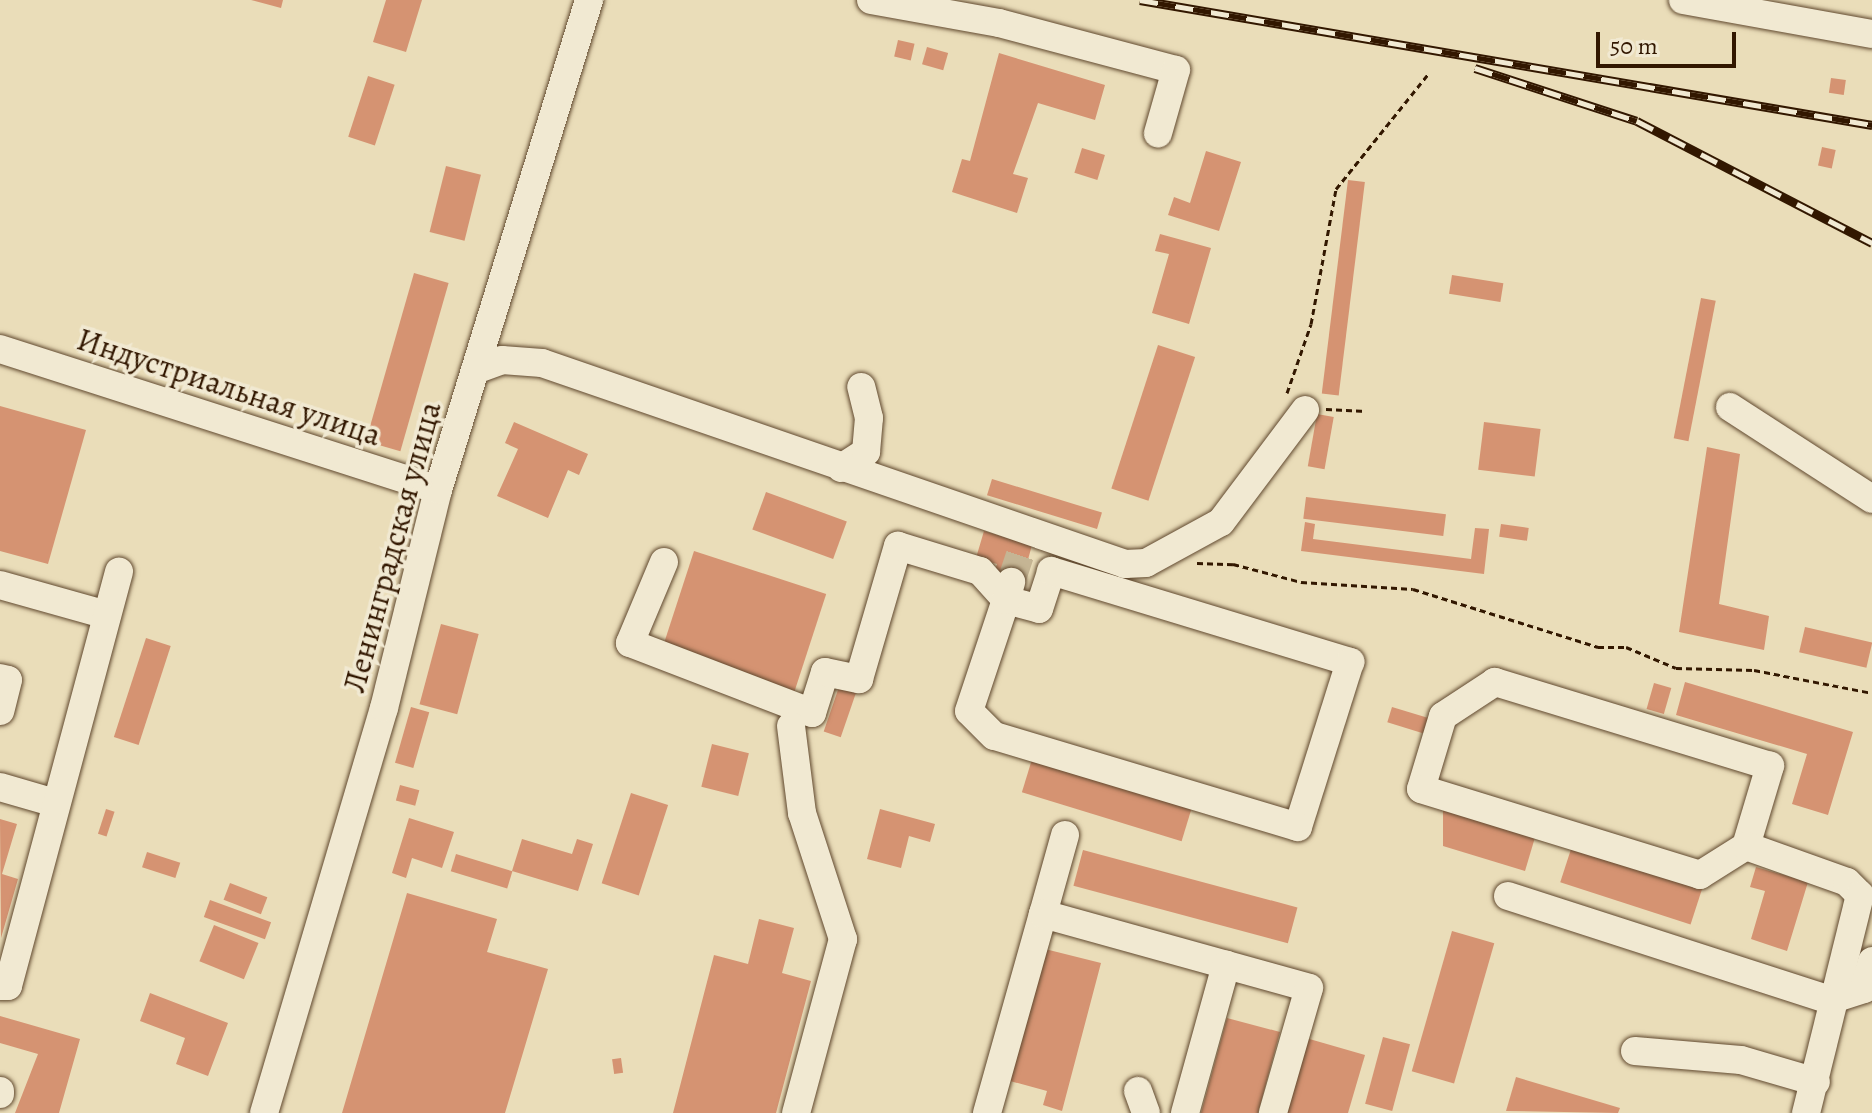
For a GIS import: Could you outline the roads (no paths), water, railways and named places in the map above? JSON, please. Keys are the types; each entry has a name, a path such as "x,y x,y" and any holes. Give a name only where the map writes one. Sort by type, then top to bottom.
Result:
{"street":[{"name":"Ленинградская улица","path":"264,1113 384,708 438,490 589,0"},
{"path":"871,0 999,23 1176,70 1158,133"},
{"path":"1683,0 1872,34"},
{"name":"Индустриальная улица","path":"0,349 438,490"},
{"path":"475,370 502,360 542,363 841,468 1026,538 1125,564 1173,551 1221,522 1295,405"},
{"path":"841,468 866,452 869,418 861,387"},
{"path":"1730,407 1872,499"},
{"path":"664,562 630,643 812,713 825,672 859,679 898,546 980,571 1039,609 1051,571 1350,662 1298,827 994,736 969,711 1008,591"},
{"path":"0,986 8,986 119,572"},
{"path":"0,585 107,615"},
{"path":"0,678 8,680 0,711"},
{"path":"1746,846 1770,766 1495,682 1443,716 1421,789 1700,875 1746,846 1812,866 1860,895 1830,1000 1816,1082 1806,1113"},
{"path":"791,726 802,813 843,939 796,1113"},
{"path":"0,787 55,803"},
{"path":"987,1113 1065,835"},
{"path":"1508,896 1830,1000 1864,989 1872,961"},
{"path":"1043,914 1309,988 1273,1113"},
{"path":"1185,1113 1226,965"},
{"path":"1635,1051 1741,1060 1816,1082"}],"tunnel":[{"path":"1011,582 1024,543"}],"railway":[{"path":"1140,0 1872,125"},
{"path":"1475,68 1637,121 1872,243"}]}
